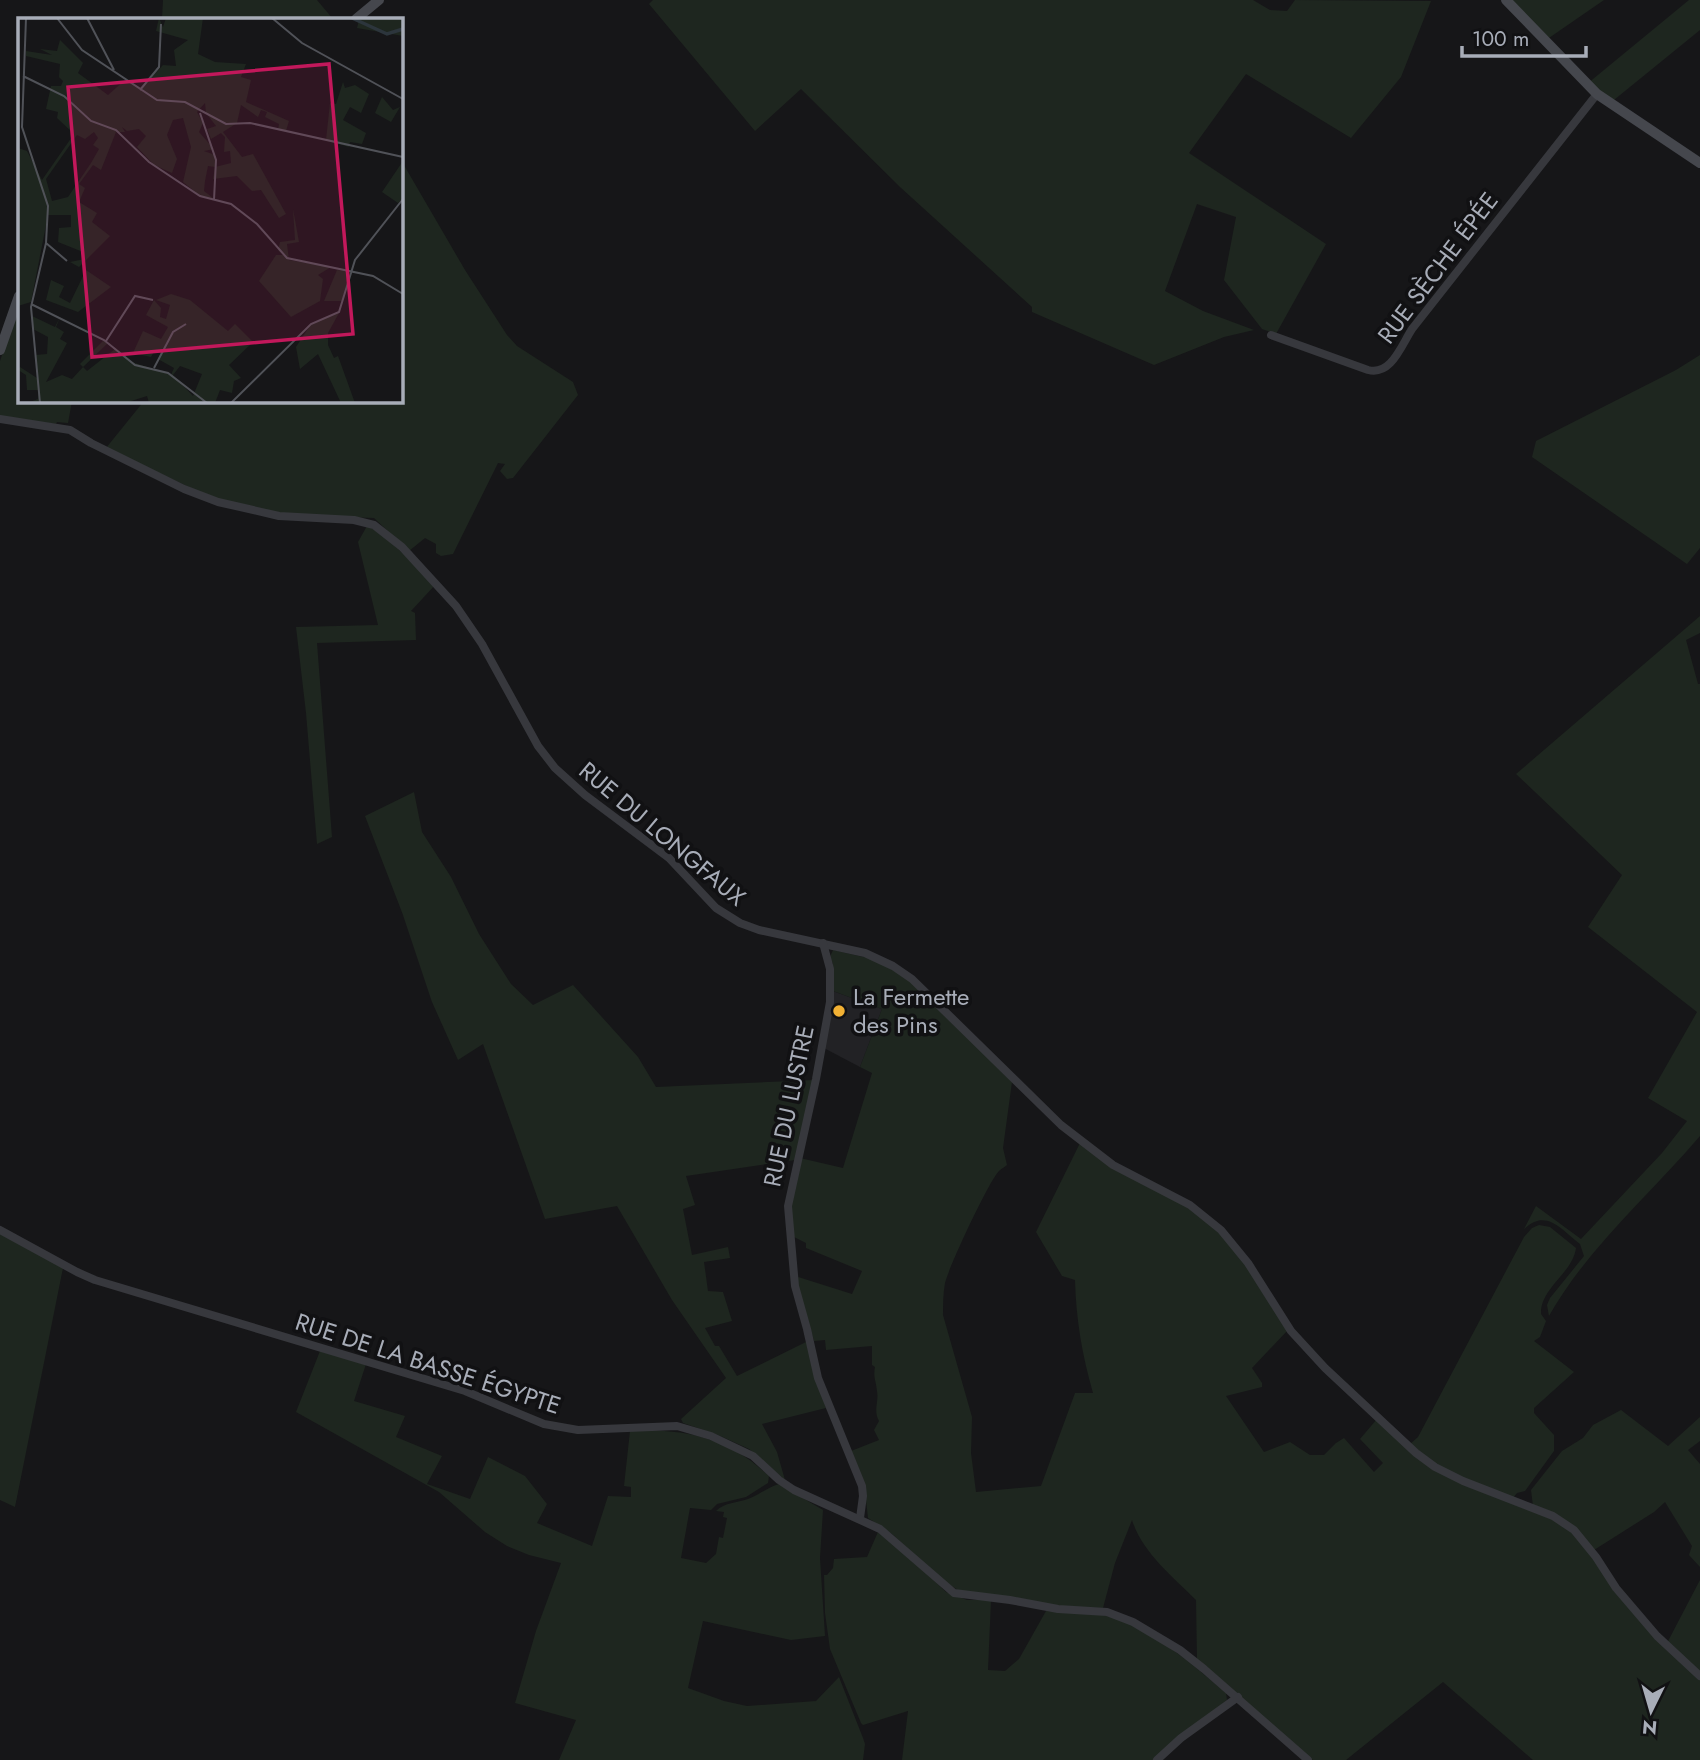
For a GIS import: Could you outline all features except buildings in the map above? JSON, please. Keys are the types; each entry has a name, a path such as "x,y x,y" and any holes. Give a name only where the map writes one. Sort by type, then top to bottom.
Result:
{"street":[{"path":"357,18 379,0"},
{"path":"1506,0 1597,94 1700,163"},
{"name":"RUE SÈCHE ÉPÉE","path":"1271,335 1368,370 1379,372 1387,368 1412,329 1597,94"},
{"path":"0,350 18,299"},
{"name":"RUE DU LONGFAUX","path":"0,419 70,430 184,489 218,502 279,516 365,522 382,531 413,559 456,607 482,644 538,746 566,779 669,858 723,914 759,930 865,953 903,972 994,1062 1087,1146 1113,1165 1206,1216 1229,1238 1248,1262 1290,1331 1404,1442 1443,1472 1553,1516 1569,1526 1585,1541 1616,1588 1657,1636 1700,1676"},
{"name":"RUE DU LUSTRE","path":"823,943 830,969 830,1002 788,1206 794,1286 821,1388 862,1486 860,1518"},
{"name":"RUE DE LA BASSE ÉGYPTE","path":"0,1230 95,1280 465,1391 544,1424 578,1430 667,1426 699,1432 737,1446 794,1490 860,1518 890,1535 954,1593 1058,1609 1107,1612 1123,1617 1180,1650 1238,1697 1308,1760"},
{"path":"1157,1760 1181,1738 1238,1697"}],"shaded area":[{"path":"163,0 317,0 332,18 162,18"},
{"path":"653,0 1253,0 1270,10 1287,11 1295,0 1431,1 1401,77 1351,138 1246,74 1189,153 1326,244 1276,334 1262,329 1224,280 1236,217 1197,204 1165,291 1203,311 1254,330 1224,337 1154,365 1032,312 1032,307 900,187 801,89 755,131 649,4"},
{"path":"1506,0 1604,0 1546,40"},
{"path":"1689,0 1700,0 1700,30 1609,104 1587,84"},
{"path":"402,162 465,270 507,335 517,346 573,382 578,395 513,478 507,479 500,471 505,464 498,463 453,554 441,556 436,553 436,544 425,538 409,551 374,518 285,515 208,496 106,448 143,402 402,402"},
{"path":"18,308 18,402 72,402 68,423 0,417 0,361"},
{"path":"1700,355 1700,548 1687,564 1532,457 1536,441 1676,370"},
{"path":"367,526 383,534 435,585 411,611 415,613 416,640 317,643 332,837 317,844 296,627 378,625 358,542"},
{"path":"1700,616 1700,633 1686,640 1700,684 1700,1136 1600,1245 1549,1316 1547,1305 1550,1298 1584,1256 1580,1244 1553,1223 1539,1220 1524,1229 1536,1206 1581,1239 1662,1153 1687,1121 1648,1098 1697,1012 1588,927 1622,875 1516,774"},
{"path":"414,792 422,832 451,877 479,934 511,984 533,1005 573,985 638,1057 656,1087 814,1080 795,1160 686,1176 695,1205 683,1209 692,1255 728,1247 730,1258 704,1262 708,1291 723,1292 732,1321 705,1328 737,1376 808,1341 826,1408 762,1424 777,1452 785,1480 749,1449 683,1423 681,1419 726,1378 672,1300 617,1206 545,1219 483,1044 458,1060 432,1002 403,915 365,816"},
{"path":"833,950 872,959 908,978 1012,1082 1003,1148 1007,1165 994,1178 979,1207 954,1260 944,1291 943,1315 972,1417 971,1453 976,1492 1041,1486 1075,1393 1093,1393 1080,1337 1075,1280 1062,1276 1036,1232 1080,1143 1164,1191 1204,1219 1238,1253 1264,1291 1287,1331 1252,1368 1262,1387 1226,1396 1264,1452 1290,1442 1310,1455 1324,1455 1344,1438 1374,1472 1383,1463 1360,1439 1377,1419 1423,1460 1567,1527 1666,1645 1700,1580 1700,1760 1533,1760 1443,1682 1346,1760 1313,1760 1197,1659 1196,1600 1150,1553 1132,1520 1115,1563 1103,1608 1067,1607 958,1590 943,1581 892,1534 868,1518 865,1491 851,1451 879,1440 874,1430 879,1421 876,1413 872,1346 826,1350 825,1340 814,1341 795,1276 852,1294 862,1271 806,1248 806,1243 792,1236 791,1200 800,1158 843,1168 872,1073 860,1067 882,1009 833,991 833,964 830,957"},
{"path":"830,990 882,1009 860,1067 822,1047"},
{"path":"1539,1225 1550,1227 1576,1248 1569,1265 1546,1296 1541,1314 1546,1321 1540,1337 1534,1341 1574,1372 1534,1408 1534,1413 1554,1435 1554,1451 1525,1491 1517,1493 1512,1499 1441,1468 1410,1444 1418,1437 1524,1237"},
{"path":"0,1233 63,1268 15,1507 0,1500"},
{"path":"320,1351 366,1364 354,1401 405,1416 396,1437 442,1456 427,1484 470,1499 488,1457 525,1476 547,1504 537,1523 592,1546 608,1496 631,1497 631,1487 624,1486 630,1431 669,1431 704,1438 738,1452 769,1476 768,1483 746,1497 717,1504 711,1510 690,1508 681,1558 706,1563 716,1554 727,1518 723,1517 724,1512 716,1511 775,1485 779,1484 823,1510 820,1558 825,1636 791,1640 703,1621 688,1688 747,1706 816,1701 839,1677 865,1744 863,1760 559,1760 576,1720 515,1703 536,1631 561,1563 507,1546 485,1532 439,1492 296,1412"},
{"path":"1621,1410 1668,1446 1700,1417 1700,1441 1688,1450 1700,1464 1700,1567 1689,1555 1692,1546 1665,1502 1654,1512 1594,1550 1578,1531 1533,1506 1531,1490 1562,1451 1583,1438 1593,1425"},
{"path":"878,1532 946,1592 967,1600 991,1600 988,1670 1005,1671 1019,1659 1046,1611 1092,1613 1122,1621 1154,1637 1226,1693 1227,1700 1154,1760 902,1760 908,1711 863,1725 861,1723 830,1649 825,1613 824,1575 833,1568 834,1559 867,1557"}],"place":[{"name":"La Fermette des Pins","path":"839,1011"}]}
